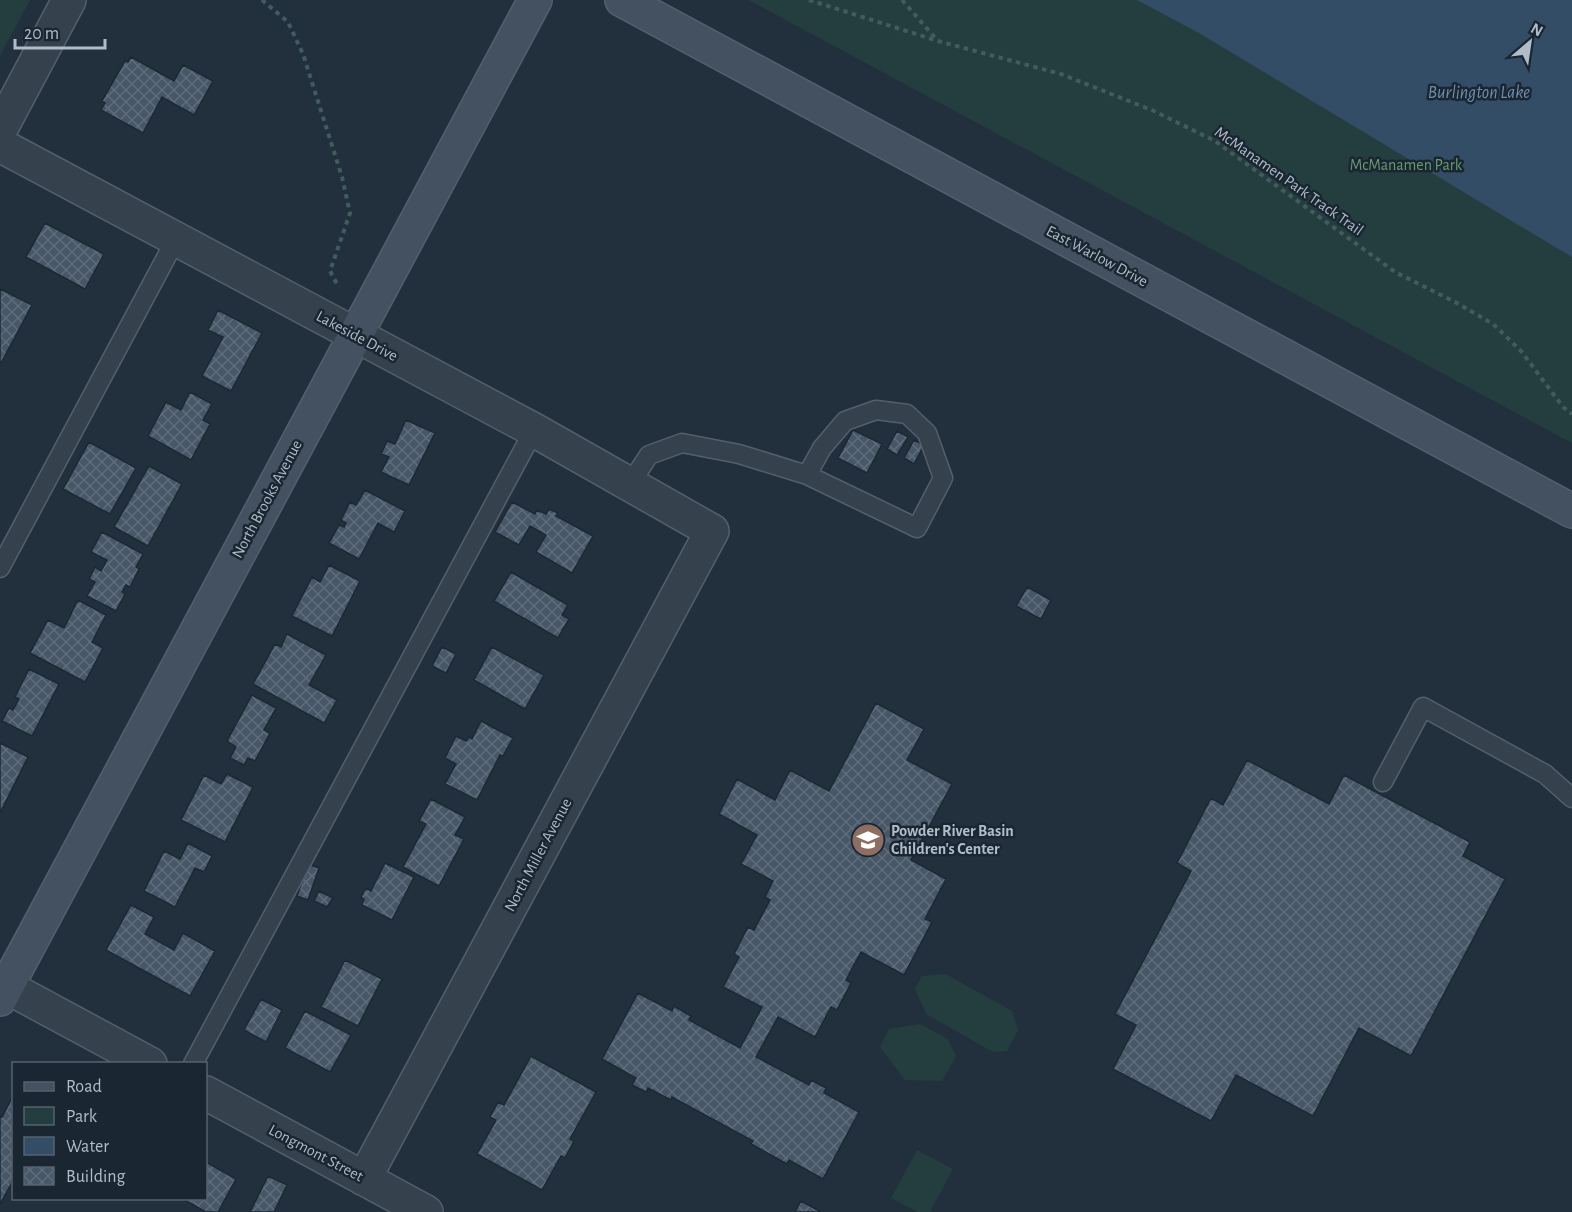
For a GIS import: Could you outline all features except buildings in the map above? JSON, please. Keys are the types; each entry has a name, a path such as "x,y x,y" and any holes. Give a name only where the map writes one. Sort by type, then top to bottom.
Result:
{"street":[{"path":"0,130 69,0"},
{"name":"North Brooks Avenue","path":"2,989 535,0"},
{"name":"East Warlow Drive","path":"622,0 1572,511"},
{"name":"Lakeside Drive","path":"0,145 534,430 712,531"},
{"name":"North Miller Avenue","path":"364,1179 712,531"},
{"path":"2,989 146,1062"},
{"name":"Longmont Street","path":"207,1094 426,1212"}],"lane":[{"path":"0,568 176,239"},
{"path":"630,484 650,455 682,443 739,454 807,475 917,528 943,478 927,433 907,414 876,410 845,422 822,448 807,475"},
{"path":"194,1062 534,430"},
{"path":"1383,782 1423,707 1545,774 1572,798"}],"path":[{"path":"262,0 288,22 303,54 342,177 350,213 330,271 337,284"},
{"name":"McManamen Park Track Trail","path":"809,0 938,41 1061,74 1154,111 1215,141 1395,272 1493,324 1521,351 1563,407 1572,414"},
{"path":"902,0 938,41"}],"green space":[{"path":"0,0 30,0 0,56"},
{"name":"McManamen Park","path":"749,0 1572,0 1572,443 771,12"},
{"path":"946,974 1012,1011 1018,1030 1007,1051 993,1052 926,1014 915,989 922,976"},
{"path":"920,1024 948,1039 956,1056 942,1081 905,1080 880,1047 889,1029"},
{"path":"917,1150 953,1169 930,1212 918,1212 891,1198"}],"water":[{"name":"Burlington Lake","path":"1137,0 1572,0 1572,257 1199,33"}],"place":[{"name":"Powder River Basin Children's Center","path":"868,840"}]}
